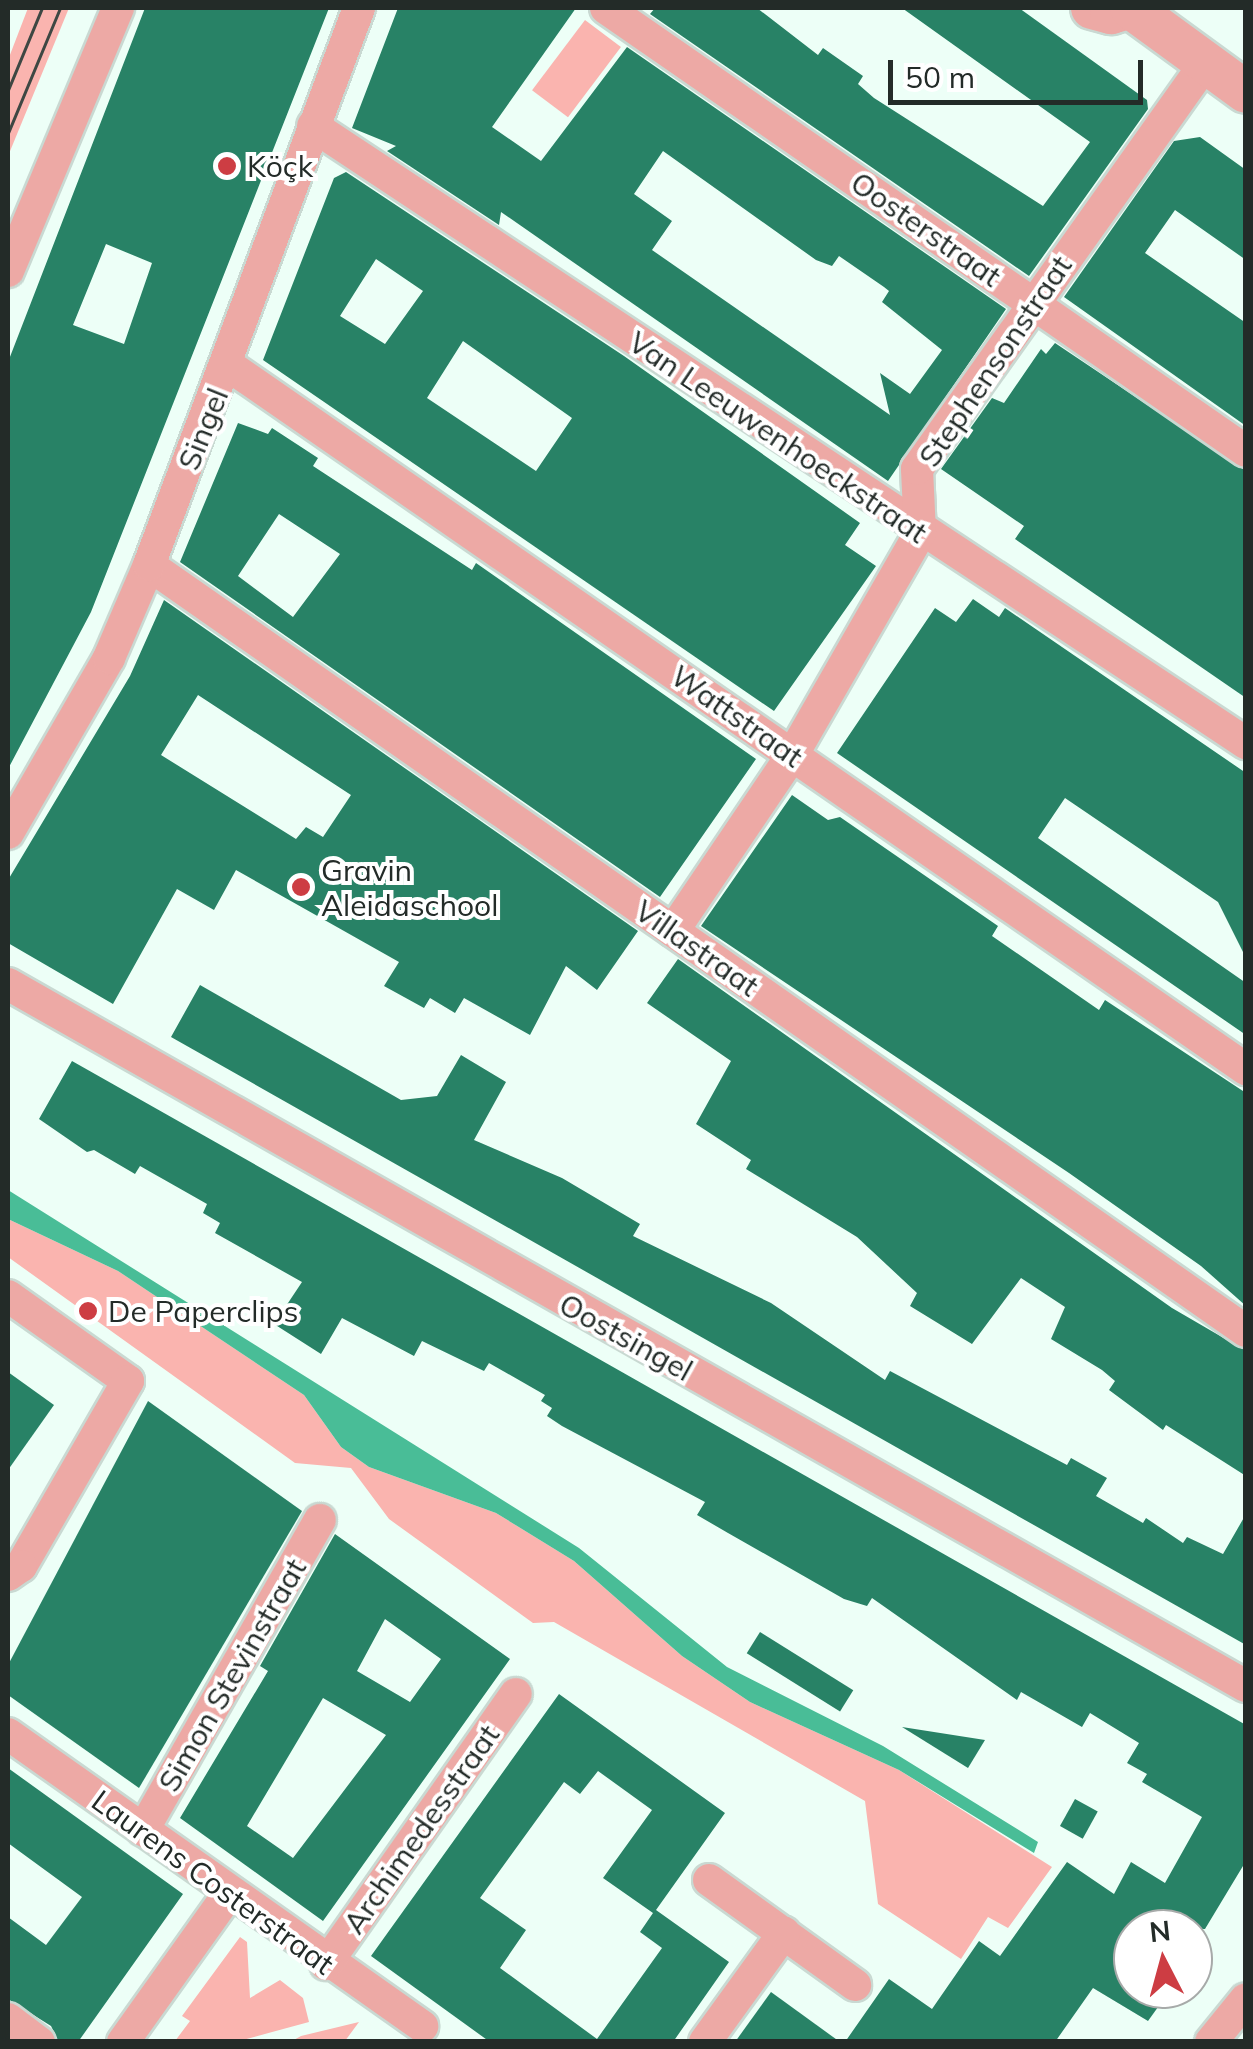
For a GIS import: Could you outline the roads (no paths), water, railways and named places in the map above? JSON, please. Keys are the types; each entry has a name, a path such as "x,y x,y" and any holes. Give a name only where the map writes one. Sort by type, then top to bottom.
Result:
{"street":[{"path":"8,272 118,8"},
{"name":"Singel","path":"8,832 109,658 149,565 228,365 359,8"},
{"name":"Oosterstraat","path":"606,8 1246,451"},
{"path":"1092,8 1111,14 1130,8 1246,92"},
{"name":"Stephensonstraat","path":"920,533 917,469 1205,63"},
{"name":"Van Leeuwenhoeckstraat","path":"313,126 920,533 1246,744"},
{"name":"Wattstraat","path":"228,365 1246,1068"},
{"path":"673,931 793,754 920,533"},
{"name":"Villastraat","path":"149,565 1246,1331"},
{"name":"Oostsingel","path":"8,984 1246,1686"},
{"path":"8,1296 128,1381 22,1566 8,1576"},
{"name":"Simon Stevinstraat","path":"143,1830 320,1520"},
{"name":"Archimedesstraat","path":"326,1964 516,1694"},
{"name":"Laurens Costerstraat","path":"8,1734 422,2033"},
{"path":"709,1880 856,1985"},
{"path":"123,2042 230,1892"},
{"path":"705,2042 784,1933"},
{"path":"1211,2042 1246,1999"},
{"path":"8,2019 39,2042"}],"tram line":[{"path":"8,90 42,8"},
{"path":"8,133 60,8"}],"place":[{"name":"Köçk","path":"227,166"},
{"name":"Gravin Aleidaschool","path":"301,887"},
{"name":"De Paperclips","path":"88,1311"}]}
